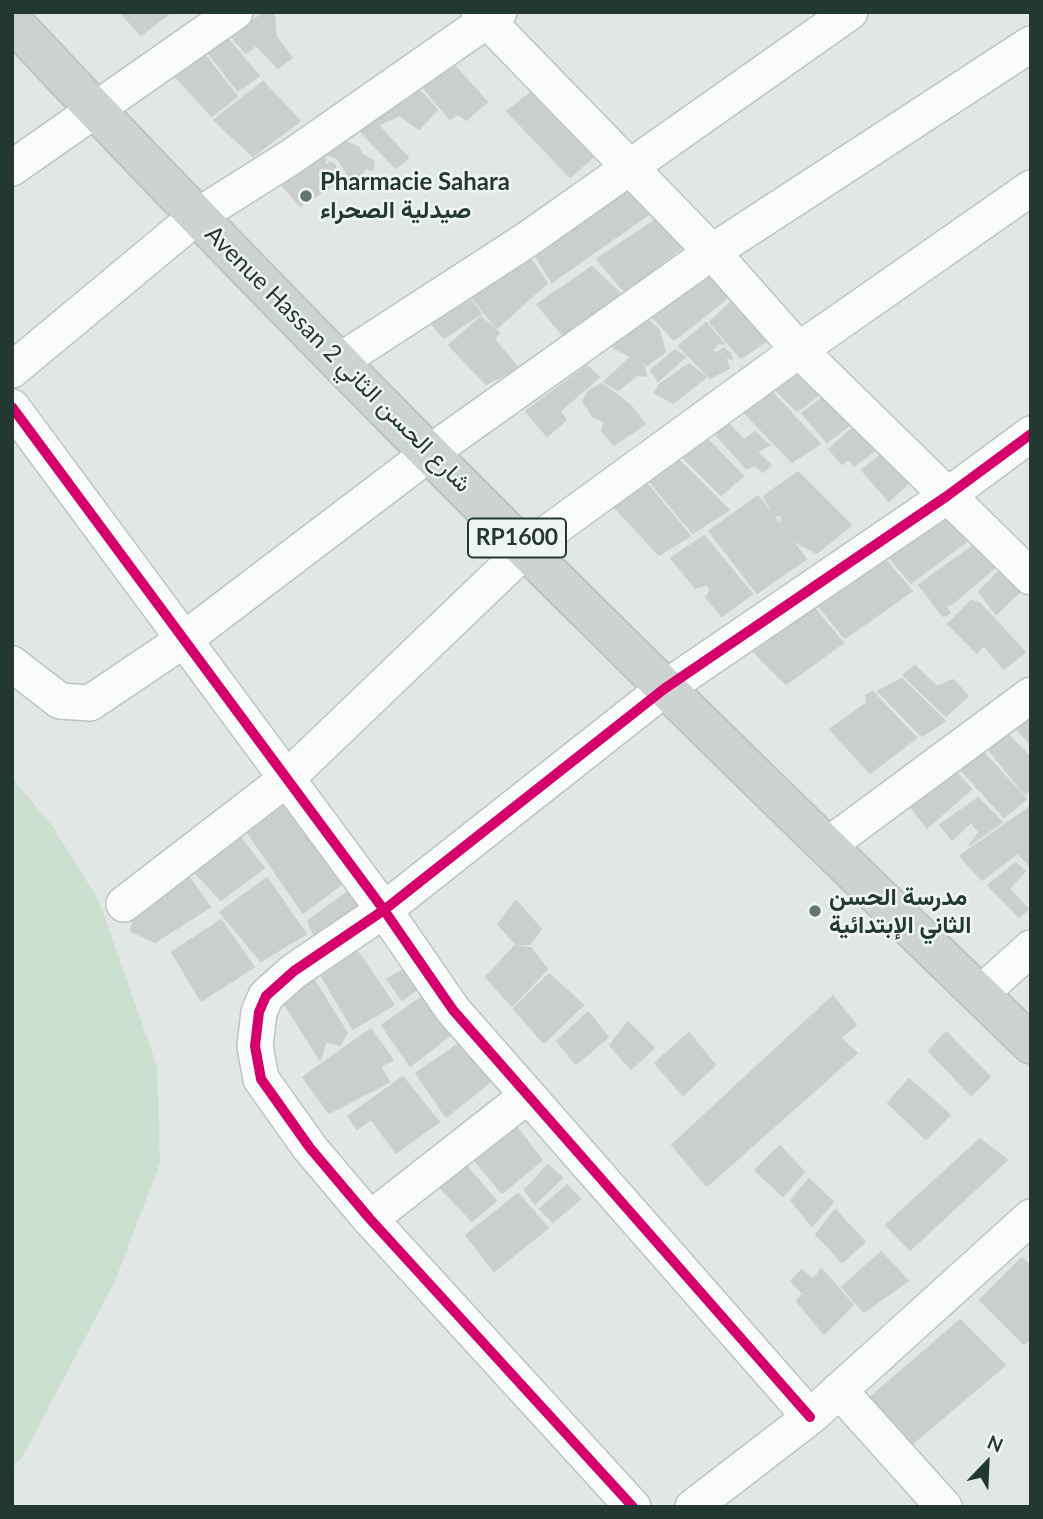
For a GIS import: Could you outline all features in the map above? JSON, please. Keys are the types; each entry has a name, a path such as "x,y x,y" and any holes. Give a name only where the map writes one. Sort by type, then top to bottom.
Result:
{"main road":[{"name":"Avenue Hassan 2 شارع الحسن الثاني","path":"12,21 196,217 664,689 1031,1045"}],"street":[{"path":"12,169 235,12"},
{"path":"340,361 525,241 850,12"},
{"path":"12,370 196,217 291,157 488,15 627,168 712,252 799,349 1031,577"},
{"path":"12,664 60,701 90,703 182,640 431,452 712,252 1031,44"},
{"path":"124,905 285,780 527,548 799,349 1031,188"},
{"path":"12,407 383,910 453,1010 810,1416"},
{"path":"634,1507 370,1219 310,1148 261,1079 254,1046 259,1012 266,996 294,971 383,910 664,689 1031,435"},
{"path":"827,846 1031,695"},
{"path":"979,995 1031,948"},
{"path":"370,1219 527,1096"},
{"path":"693,1507 810,1416 1031,1217"},
{"path":"839,1391 944,1507"}],"green space":[{"path":"12,778 53,827 99,901 157,1066 160,1163 115,1281 24,1454 12,1469"}],"building":[{"path":"120,12 171,12 141,35"},
{"path":"262,14 274,15 276,37 292,58 278,68 256,45 246,53 232,37"},
{"path":"227,38 259,76 238,91 207,51"},
{"path":"203,53 237,96 212,116 174,75"},
{"path":"449,60 487,102 466,120 458,114 450,119 422,86"},
{"path":"263,82 300,121 253,156 214,120"},
{"path":"413,83 437,110 419,129 400,115 378,125 408,158 396,168 353,124"},
{"path":"536,89 600,151 570,177 507,111"},
{"path":"342,141 358,147 362,155 374,161 373,170 365,168 361,175 364,183 355,185 337,158 323,154"},
{"path":"318,152 326,159 324,164 328,166 330,162 335,165 335,184 300,206 274,175"},
{"path":"626,178 655,210 552,282 532,250"},
{"path":"663,215 690,241 625,292 597,259"},
{"path":"527,254 547,283 497,328 469,294"},
{"path":"592,267 627,300 568,341 537,304"},
{"path":"717,272 736,291 674,340 651,315"},
{"path":"740,294 778,333 741,358 710,322"},
{"path":"468,297 481,314 444,338 432,324"},
{"path":"481,317 499,333 494,339 518,368 486,384 449,345"},
{"path":"646,319 659,330 665,352 647,365 614,348 617,337"},
{"path":"706,323 724,344 718,343 712,351 718,353 723,348 730,353 732,359 725,357 729,368 710,378 679,346"},
{"path":"675,350 685,357 658,381 651,370"},
{"path":"630,358 644,366 646,376 637,375 618,390 604,382"},
{"path":"798,359 827,389 797,411 767,381"},
{"path":"689,364 706,377 673,403 655,393 659,385"},
{"path":"587,366 599,377 560,411 566,420 547,436 526,411"},
{"path":"602,384 630,405 645,424 614,445 602,431 605,421 593,417 583,401 589,391"},
{"path":"764,384 820,444 792,462 737,405"},
{"path":"832,391 860,417 827,442 802,413"},
{"path":"725,420 744,440 755,432 769,445 757,452 771,465 763,472 754,465 747,469 711,429"},
{"path":"861,421 885,443 854,466 849,459 842,464 829,449"},
{"path":"703,435 743,476 721,495 679,453"},
{"path":"891,447 917,475 889,501 862,470"},
{"path":"670,452 729,510 693,533 641,471"},
{"path":"798,472 851,525 817,553 796,542 781,525 782,516 774,515 764,496"},
{"path":"642,478 690,536 659,555 610,502"},
{"path":"758,496 806,559 757,593 709,531"},
{"path":"951,509 976,534 911,583 890,558"},
{"path":"704,536 752,594 722,616 706,597 711,590 707,584 695,588 671,558"},
{"path":"981,540 1001,562 952,604 945,605 950,613 943,616 919,585"},
{"path":"884,559 912,591 845,638 819,606"},
{"path":"1006,564 1028,584 996,614 979,592"},
{"path":"971,601 979,603 1025,652 1004,669 984,645 977,653 948,624"},
{"path":"812,606 843,643 786,684 752,650"},
{"path":"915,666 937,687 953,680 968,696 946,716 903,675"},
{"path":"902,679 945,721 922,736 878,691"},
{"path":"873,692 916,738 870,773 830,729 867,703 866,695"},
{"path":"1031,710 1031,744 1012,724"},
{"path":"1002,729 1031,758 1031,789 1025,794 983,742"},
{"path":"979,748 1026,799 1004,817 954,762"},
{"path":"948,764 971,789 927,828 902,795"},
{"path":"284,796 347,880 303,913 244,827"},
{"path":"978,798 1002,822 970,845 979,832 971,822 952,840 940,825"},
{"path":"1030,807 1031,867 1018,853 982,880 960,856"},
{"path":"235,831 264,868 221,900 190,867"},
{"path":"1016,863 1025,871 1009,889 1028,909 1019,917 988,885"},
{"path":"189,877 210,907 155,942 131,931 135,909"},
{"path":"267,878 306,934 261,961 220,912"},
{"path":"352,889 365,907 318,943 308,921"},
{"path":"516,901 541,929 530,944 516,944 498,924"},
{"path":"221,920 254,967 201,1001 172,952"},
{"path":"353,945 394,1005 353,1029 318,970"},
{"path":"515,946 531,948 547,969 512,1006 486,977"},
{"path":"411,965 423,985 402,1000 387,979"},
{"path":"549,974 583,1005 544,1043 514,1009"},
{"path":"312,977 347,1033 340,1045 326,1041 320,1060 281,998"},
{"path":"428,993 458,1029 410,1066 382,1025"},
{"path":"833,996 856,1025 840,1038 857,1053 707,1186 672,1145"},
{"path":"588,1012 608,1037 576,1064 557,1041"},
{"path":"628,1022 654,1048 631,1069 610,1045"},
{"path":"371,1029 393,1060 380,1066 389,1082 329,1113 303,1077"},
{"path":"946,1032 990,1077 971,1095 929,1051"},
{"path":"689,1033 715,1065 683,1095 655,1063"},
{"path":"463,1041 495,1078 446,1117 416,1073"},
{"path":"403,1077 439,1122 396,1153 371,1119 357,1129 348,1116"},
{"path":"909,1079 950,1115 926,1139 888,1103"},
{"path":"513,1123 542,1160 502,1193 470,1154"},
{"path":"980,1139 1007,1160 910,1250 886,1225"},
{"path":"780,1146 804,1172 783,1196 755,1170"},
{"path":"462,1161 496,1201 472,1221 438,1185"},
{"path":"548,1165 562,1178 535,1204 525,1190"},
{"path":"809,1179 833,1202 812,1226 791,1200"},
{"path":"567,1185 580,1199 553,1222 540,1209"},
{"path":"518,1194 548,1228 494,1271 466,1235"},
{"path":"835,1210 865,1242 842,1262 816,1234"},
{"path":"881,1252 908,1281 864,1312 842,1287"},
{"path":"1022,1258 1031,1267 1031,1338 1024,1344 980,1300"},
{"path":"821,1269 853,1305 824,1334 797,1301 803,1293 791,1281 802,1270 813,1280"},
{"path":"960,1320 1005,1365 912,1444 870,1398"}],"cycle path":[{"path":"12,407 384,910 453,1010 810,1417"},
{"path":"633,1507 370,1219 310,1148 261,1079 255,1046 259,1012 266,996 294,971 384,910 664,689 947,496 1031,434"}],"place":[{"name":"Pharmacie Sahara صيدلية الصحراء","path":"306,196"},
{"name":"مدرسة الحسن الثاني الإبتدائية","path":"815,911"}]}
